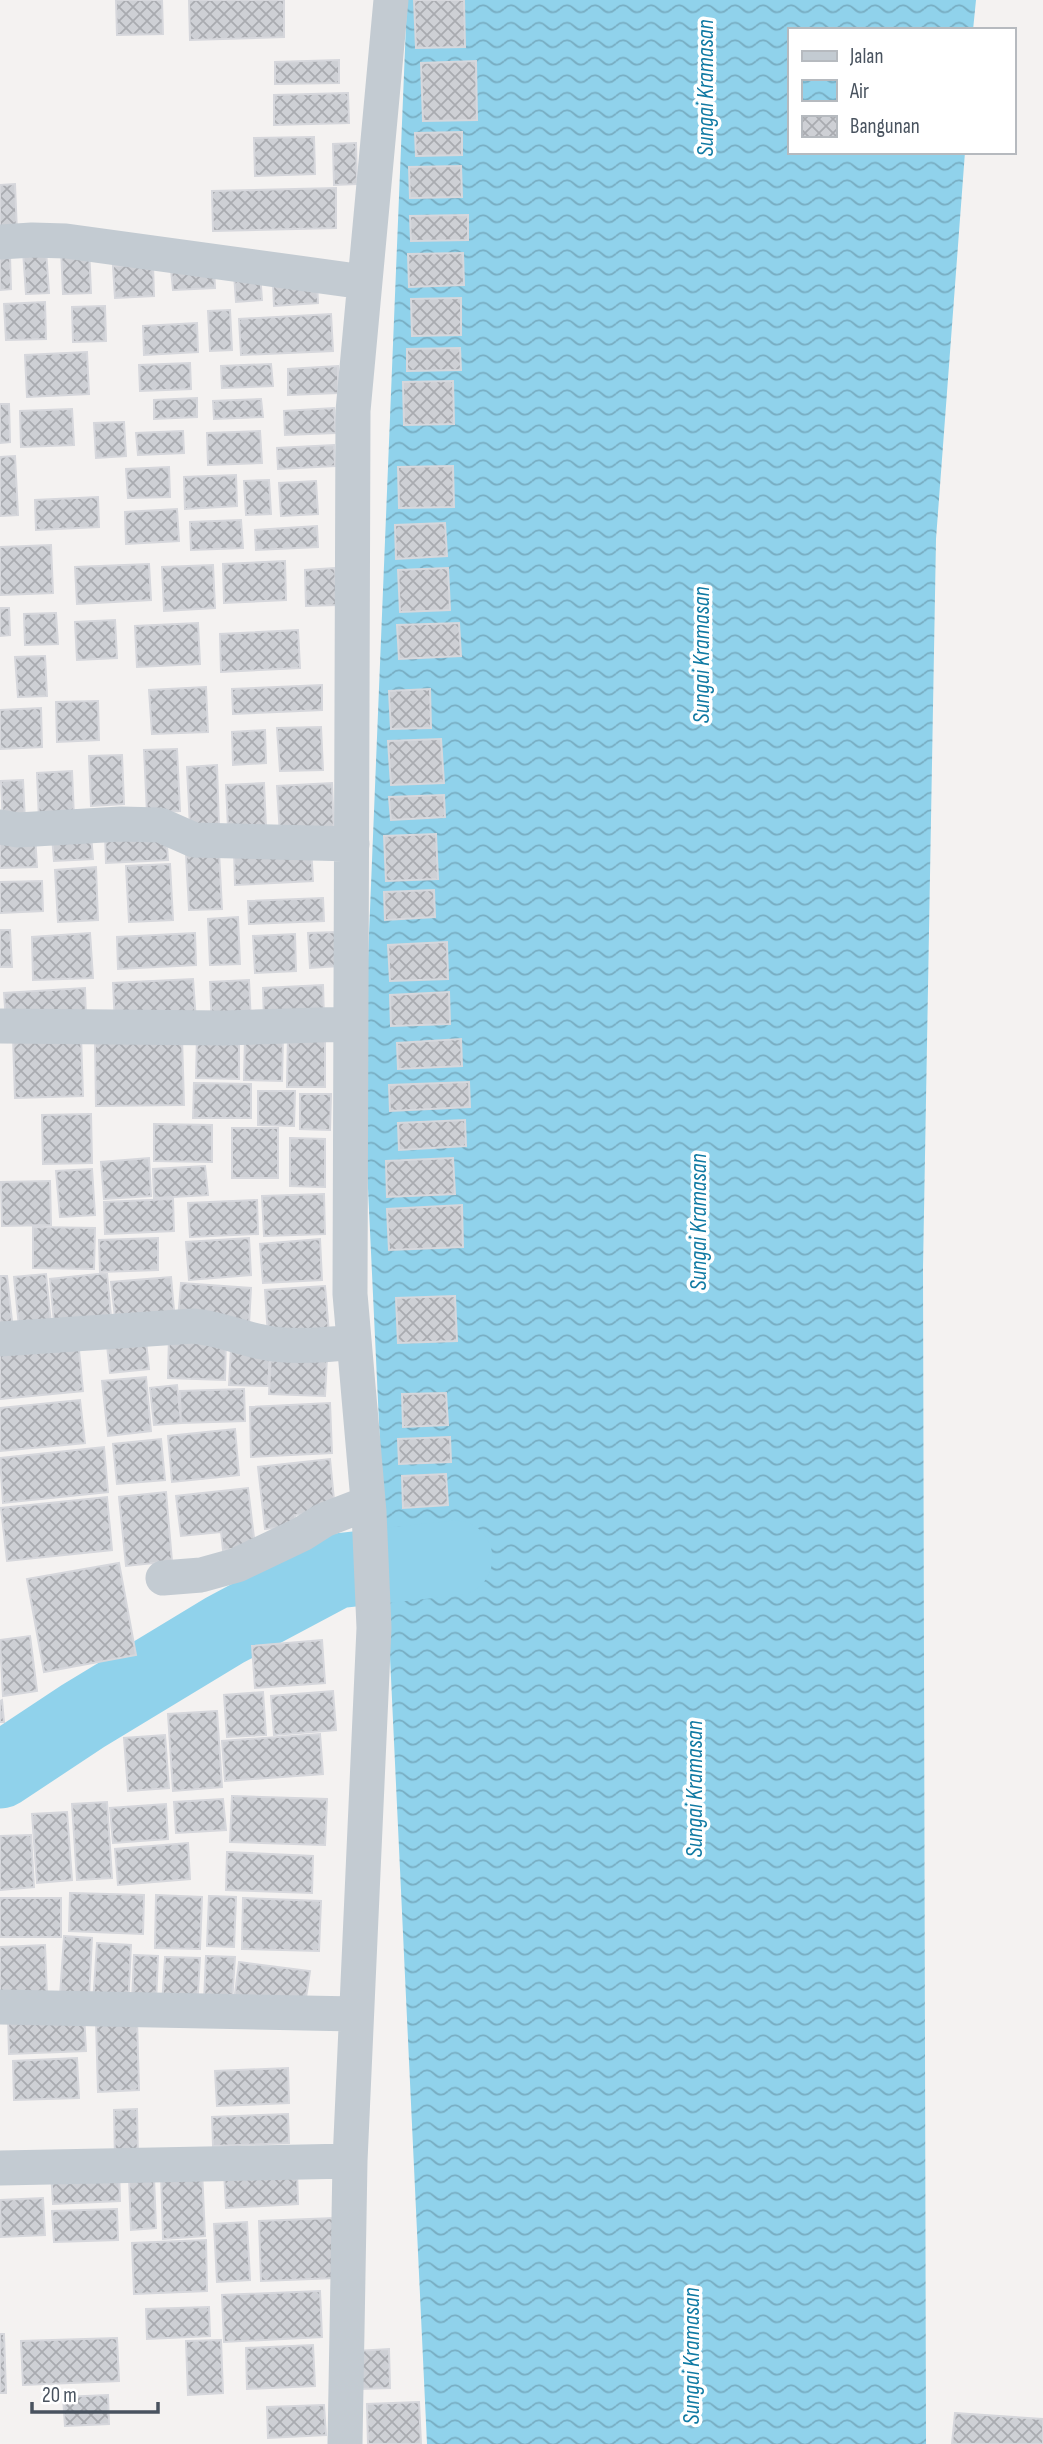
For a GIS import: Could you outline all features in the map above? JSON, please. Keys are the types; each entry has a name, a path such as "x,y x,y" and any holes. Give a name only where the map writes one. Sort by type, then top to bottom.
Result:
{"street":[{"path":"345,2444 350,2161 374,1628 369,1508 350,1294 353,411 391,0"},
{"path":"0,242 66,241 364,282"},
{"path":"0,827 18,830 121,824 160,825 194,840 352,844"},
{"path":"0,1026 226,1028 351,1024"},
{"path":"0,1339 193,1326 215,1328 260,1342 277,1344 354,1342"},
{"path":"163,1578 201,1575 237,1565 302,1534 324,1520 369,1508"},
{"path":"0,2007 356,2014"},
{"path":"0,2168 350,2161"}],"water":[{"name":"Sungai Kramasan","path":"407,0 976,0 973,28 788,28 788,154 965,154 936,539 923,1268 926,2444 427,2444 363,1082"}],"building":[{"path":"116,0 162,0 163,34 117,35"},
{"path":"189,0 284,0 284,37 190,40"},
{"path":"414,0 464,0 465,47 416,48"},
{"path":"339,60 339,83 275,84 275,62"},
{"path":"476,61 477,120 423,121 421,63"},
{"path":"348,93 349,123 274,125 274,95"},
{"path":"462,132 462,155 416,156 415,133"},
{"path":"314,137 315,174 255,176 254,138"},
{"path":"356,143 357,184 334,185 333,144"},
{"path":"461,166 462,197 410,198 409,167"},
{"path":"15,184 17,233 0,234 0,185"},
{"path":"336,188 336,228 213,231 212,191"},
{"path":"468,215 468,240 411,241 410,216"},
{"path":"89,247 91,293 63,294 61,248"},
{"path":"46,250 49,293 26,294 23,251"},
{"path":"463,253 464,285 409,287 408,254"},
{"path":"0,256 10,256 11,289 0,290"},
{"path":"153,264 154,296 115,298 113,266"},
{"path":"214,267 215,288 173,290 171,269"},
{"path":"260,273 262,300 236,302 234,274"},
{"path":"317,281 318,303 274,306 273,283"},
{"path":"461,298 461,335 412,336 411,299"},
{"path":"45,302 46,339 6,340 4,304"},
{"path":"105,306 106,341 73,342 72,307"},
{"path":"230,310 232,350 210,351 208,311"},
{"path":"331,314 333,351 241,355 239,319"},
{"path":"197,323 198,352 144,355 143,326"},
{"path":"460,348 461,370 407,371 407,349"},
{"path":"87,352 89,394 27,397 25,355"},
{"path":"190,363 191,389 140,391 139,365"},
{"path":"271,364 273,386 222,388 221,366"},
{"path":"338,366 338,393 288,395 288,369"},
{"path":"453,381 454,424 404,425 403,382"},
{"path":"197,398 197,417 154,419 154,400"},
{"path":"261,399 263,417 214,419 213,401"},
{"path":"0,404 9,404 10,442 0,443"},
{"path":"334,408 336,433 285,435 284,411"},
{"path":"72,409 74,445 21,447 20,411"},
{"path":"124,422 126,456 96,458 94,423"},
{"path":"183,431 184,453 138,455 136,433"},
{"path":"260,431 262,463 208,465 207,433"},
{"path":"334,445 335,466 278,469 277,448"},
{"path":"15,456 18,515 0,516 0,457"},
{"path":"453,466 454,507 399,508 398,467"},
{"path":"169,467 170,497 128,498 126,469"},
{"path":"236,475 237,506 185,509 184,477"},
{"path":"269,480 271,514 246,515 244,481"},
{"path":"316,481 318,514 281,516 279,483"},
{"path":"98,497 99,527 36,530 35,500"},
{"path":"177,509 179,541 126,544 125,512"},
{"path":"241,520 243,548 191,550 190,522"},
{"path":"445,523 447,556 396,559 395,525"},
{"path":"317,526 318,547 256,550 255,530"},
{"path":"51,545 53,593 0,595 0,547"},
{"path":"285,561 286,600 224,603 223,564"},
{"path":"149,564 151,600 77,604 75,567"},
{"path":"213,565 215,608 164,611 162,567"},
{"path":"335,568 337,605 306,606 305,570"},
{"path":"448,568 450,610 400,612 398,570"},
{"path":"0,608 9,608 10,635 0,636"},
{"path":"56,613 58,644 25,645 24,614"},
{"path":"115,620 117,658 77,660 75,622"},
{"path":"198,623 200,664 137,667 135,626"},
{"path":"459,623 461,656 399,659 397,625"},
{"path":"298,630 300,668 221,672 220,634"},
{"path":"45,656 47,696 18,697 15,657"},
{"path":"322,685 322,710 233,714 232,689"},
{"path":"206,687 208,732 152,734 149,690"},
{"path":"430,689 431,728 391,729 389,691"},
{"path":"98,701 99,740 57,742 56,702"},
{"path":"41,708 42,747 0,749 0,710"},
{"path":"321,727 323,770 280,771 277,728"},
{"path":"265,730 266,763 233,765 232,732"},
{"path":"441,739 444,783 391,785 388,741"},
{"path":"177,749 180,811 147,813 144,750"},
{"path":"122,755 124,804 91,806 89,756"},
{"path":"217,765 219,827 190,827 187,767"},
{"path":"72,771 74,818 39,820 37,773"},
{"path":"23,780 25,821 3,823 1,781"},
{"path":"264,783 266,827 228,828 226,785"},
{"path":"332,783 334,833 280,835 277,786"},
{"path":"444,795 445,817 391,820 389,797"},
{"path":"166,831 168,860 106,863 105,834"},
{"path":"91,834 93,859 54,861 52,836"},
{"path":"436,834 438,879 386,881 384,836"},
{"path":"35,835 37,867 0,868 0,836"},
{"path":"311,846 313,881 235,885 234,850"},
{"path":"219,852 222,909 189,910 186,854"},
{"path":"170,864 173,920 129,922 126,866"},
{"path":"96,867 98,920 58,922 55,870"},
{"path":"42,881 43,911 0,913 0,882"},
{"path":"434,890 435,917 385,920 384,892"},
{"path":"323,898 324,921 249,924 248,901"},
{"path":"238,917 240,964 210,965 208,919"},
{"path":"0,930 10,930 12,967 0,967"},
{"path":"338,932 339,966 310,968 308,933"},
{"path":"90,933 93,978 33,980 32,937"},
{"path":"195,933 196,965 118,969 117,937"},
{"path":"295,934 296,971 255,973 253,936"},
{"path":"447,942 448,979 390,981 388,945"},
{"path":"193,979 196,1021 115,1025 113,983"},
{"path":"249,980 251,1024 212,1026 210,982"},
{"path":"323,985 324,1019 264,1021 263,988"},
{"path":"85,988 86,1017 6,1021 4,993"},
{"path":"449,992 450,1024 391,1026 390,995"},
{"path":"288,1033 325,1033 325,1087 287,1087"},
{"path":"81,1035 83,1096 15,1098 13,1037"},
{"path":"197,1035 239,1035 239,1079 196,1078"},
{"path":"245,1036 283,1036 282,1081 244,1080"},
{"path":"182,1037 184,1105 96,1106 95,1038"},
{"path":"461,1039 462,1066 398,1069 397,1043"},
{"path":"469,1082 470,1107 390,1111 389,1085"},
{"path":"194,1083 251,1084 251,1118 193,1118"},
{"path":"258,1091 295,1091 294,1126 258,1125"},
{"path":"300,1094 331,1094 330,1130 300,1129"},
{"path":"91,1114 92,1163 43,1164 42,1115"},
{"path":"465,1120 466,1146 399,1150 398,1123"},
{"path":"154,1124 212,1125 212,1162 154,1161"},
{"path":"232,1128 278,1128 278,1178 232,1178"},
{"path":"290,1138 325,1139 325,1187 290,1186"},
{"path":"149,1158 151,1196 104,1199 101,1162"},
{"path":"453,1158 455,1194 387,1197 386,1161"},
{"path":"205,1166 208,1195 154,1198 153,1169"},
{"path":"92,1169 95,1215 60,1217 56,1171"},
{"path":"50,1181 51,1225 2,1226 1,1182"},
{"path":"324,1194 325,1234 264,1236 262,1196"},
{"path":"173,1199 174,1231 105,1234 104,1202"},
{"path":"257,1200 258,1234 190,1237 188,1203"},
{"path":"462,1205 463,1247 389,1250 387,1209"},
{"path":"33,1227 95,1228 94,1269 33,1268"},
{"path":"158,1238 158,1270 100,1272 99,1240"},
{"path":"249,1238 251,1275 189,1280 186,1242"},
{"path":"320,1239 322,1280 263,1283 260,1244"},
{"path":"107,1273 111,1317 54,1322 50,1279"},
{"path":"46,1274 51,1324 19,1327 14,1277"},
{"path":"0,1276 7,1276 13,1330 0,1331"},
{"path":"171,1277 175,1321 116,1326 111,1282"},
{"path":"181,1283 251,1288 249,1324 178,1320"},
{"path":"325,1286 329,1333 268,1337 265,1290"},
{"path":"455,1296 457,1341 398,1343 396,1298"},
{"path":"145,1332 149,1369 110,1373 106,1336"},
{"path":"169,1335 226,1337 225,1380 168,1378"},
{"path":"78,1340 83,1391 0,1399 0,1348"},
{"path":"231,1348 270,1350 268,1386 229,1385"},
{"path":"271,1355 327,1357 325,1396 269,1394"},
{"path":"146,1377 151,1431 108,1436 102,1381"},
{"path":"177,1385 181,1423 154,1425 150,1388"},
{"path":"244,1389 245,1421 181,1423 180,1391"},
{"path":"446,1393 448,1425 403,1427 402,1394"},
{"path":"80,1400 85,1443 0,1451 0,1408"},
{"path":"330,1403 332,1453 251,1457 250,1407"},
{"path":"235,1429 239,1475 172,1482 168,1436"},
{"path":"450,1437 451,1462 399,1464 398,1439"},
{"path":"161,1439 165,1480 117,1484 113,1444"},
{"path":"104,1447 108,1492 3,1503 0,1458"},
{"path":"330,1459 335,1510 295,1515 296,1526 265,1529 258,1467"},
{"path":"446,1474 448,1505 403,1508 402,1476"},
{"path":"248,1488 255,1546 223,1550 221,1532 181,1536 176,1496"},
{"path":"166,1492 172,1561 126,1566 119,1497"},
{"path":"107,1497 112,1550 7,1561 1,1508"},
{"path":"119,1563 136,1655 44,1672 27,1579"},
{"path":"30,1636 37,1691 3,1696 0,1640"},
{"path":"322,1640 325,1683 255,1688 252,1646"},
{"path":"333,1691 336,1730 274,1735 271,1696"},
{"path":"263,1692 266,1735 227,1737 224,1695"},
{"path":"2,1700 4,1722 0,1722 0,1701"},
{"path":"217,1711 222,1787 173,1791 168,1714"},
{"path":"320,1734 323,1774 225,1781 222,1741"},
{"path":"165,1735 169,1788 128,1791 124,1738"},
{"path":"232,1796 327,1799 325,1845 230,1842"},
{"path":"223,1799 226,1830 176,1833 174,1802"},
{"path":"107,1802 112,1878 77,1880 72,1804"},
{"path":"166,1804 168,1839 113,1843 110,1808"},
{"path":"67,1812 72,1880 37,1883 32,1814"},
{"path":"31,1835 34,1887 0,1890 0,1836"},
{"path":"188,1843 190,1879 118,1885 115,1849"},
{"path":"227,1852 313,1856 312,1893 226,1890"},
{"path":"70,1893 144,1895 143,1934 69,1931"},
{"path":"156,1895 202,1897 200,1949 155,1948"},
{"path":"209,1896 236,1897 234,1947 207,1946"},
{"path":"0,1898 61,1898 61,1937 0,1937"},
{"path":"243,1898 321,1901 319,1951 242,1949"},
{"path":"64,1936 92,1938 89,1997 60,1996"},
{"path":"97,1943 131,1945 128,2006 93,2004"},
{"path":"45,1945 47,1995 0,1997 0,1947"},
{"path":"134,1955 158,1956 156,2003 132,2002"},
{"path":"206,1956 235,1957 232,2003 204,2002"},
{"path":"165,1957 200,1958 197,2008 162,2006"},
{"path":"239,1962 310,1971 304,2011 234,2002"},
{"path":"84,2013 86,2051 9,2054 8,2016"},
{"path":"137,2019 139,2090 98,2092 96,2020"},
{"path":"77,2058 79,2098 14,2100 13,2061"},
{"path":"288,2068 289,2103 217,2106 215,2071"},
{"path":"137,2109 138,2160 115,2161 114,2110"},
{"path":"288,2114 289,2143 213,2146 212,2117"},
{"path":"119,2169 120,2201 53,2204 51,2172"},
{"path":"297,2169 298,2204 226,2208 224,2172"},
{"path":"202,2170 205,2236 163,2239 161,2172"},
{"path":"154,2177 156,2228 131,2230 129,2178"},
{"path":"43,2198 45,2235 1,2237 0,2200"},
{"path":"117,2209 118,2240 54,2242 52,2211"},
{"path":"334,2218 336,2278 261,2281 259,2221"},
{"path":"247,2222 250,2280 217,2282 214,2224"},
{"path":"206,2240 207,2291 134,2294 132,2243"},
{"path":"320,2291 322,2337 224,2342 222,2295"},
{"path":"209,2307 210,2336 147,2339 146,2309"},
{"path":"0,2334 4,2334 6,2393 0,2393"},
{"path":"117,2338 119,2381 23,2385 21,2341"},
{"path":"221,2340 223,2393 188,2395 186,2341"},
{"path":"313,2345 315,2386 247,2389 246,2348"},
{"path":"389,2349 390,2388 358,2389 357,2351"},
{"path":"108,2395 109,2424 65,2426 63,2397"},
{"path":"419,2402 421,2444 368,2444 367,2404"},
{"path":"324,2405 326,2435 268,2438 267,2407"},
{"path":"955,2413 1043,2419 1043,2444 952,2444"}],"waterway":[{"path":"0,1771 83,1716 225,1630 336,1571 455,1558"}]}
